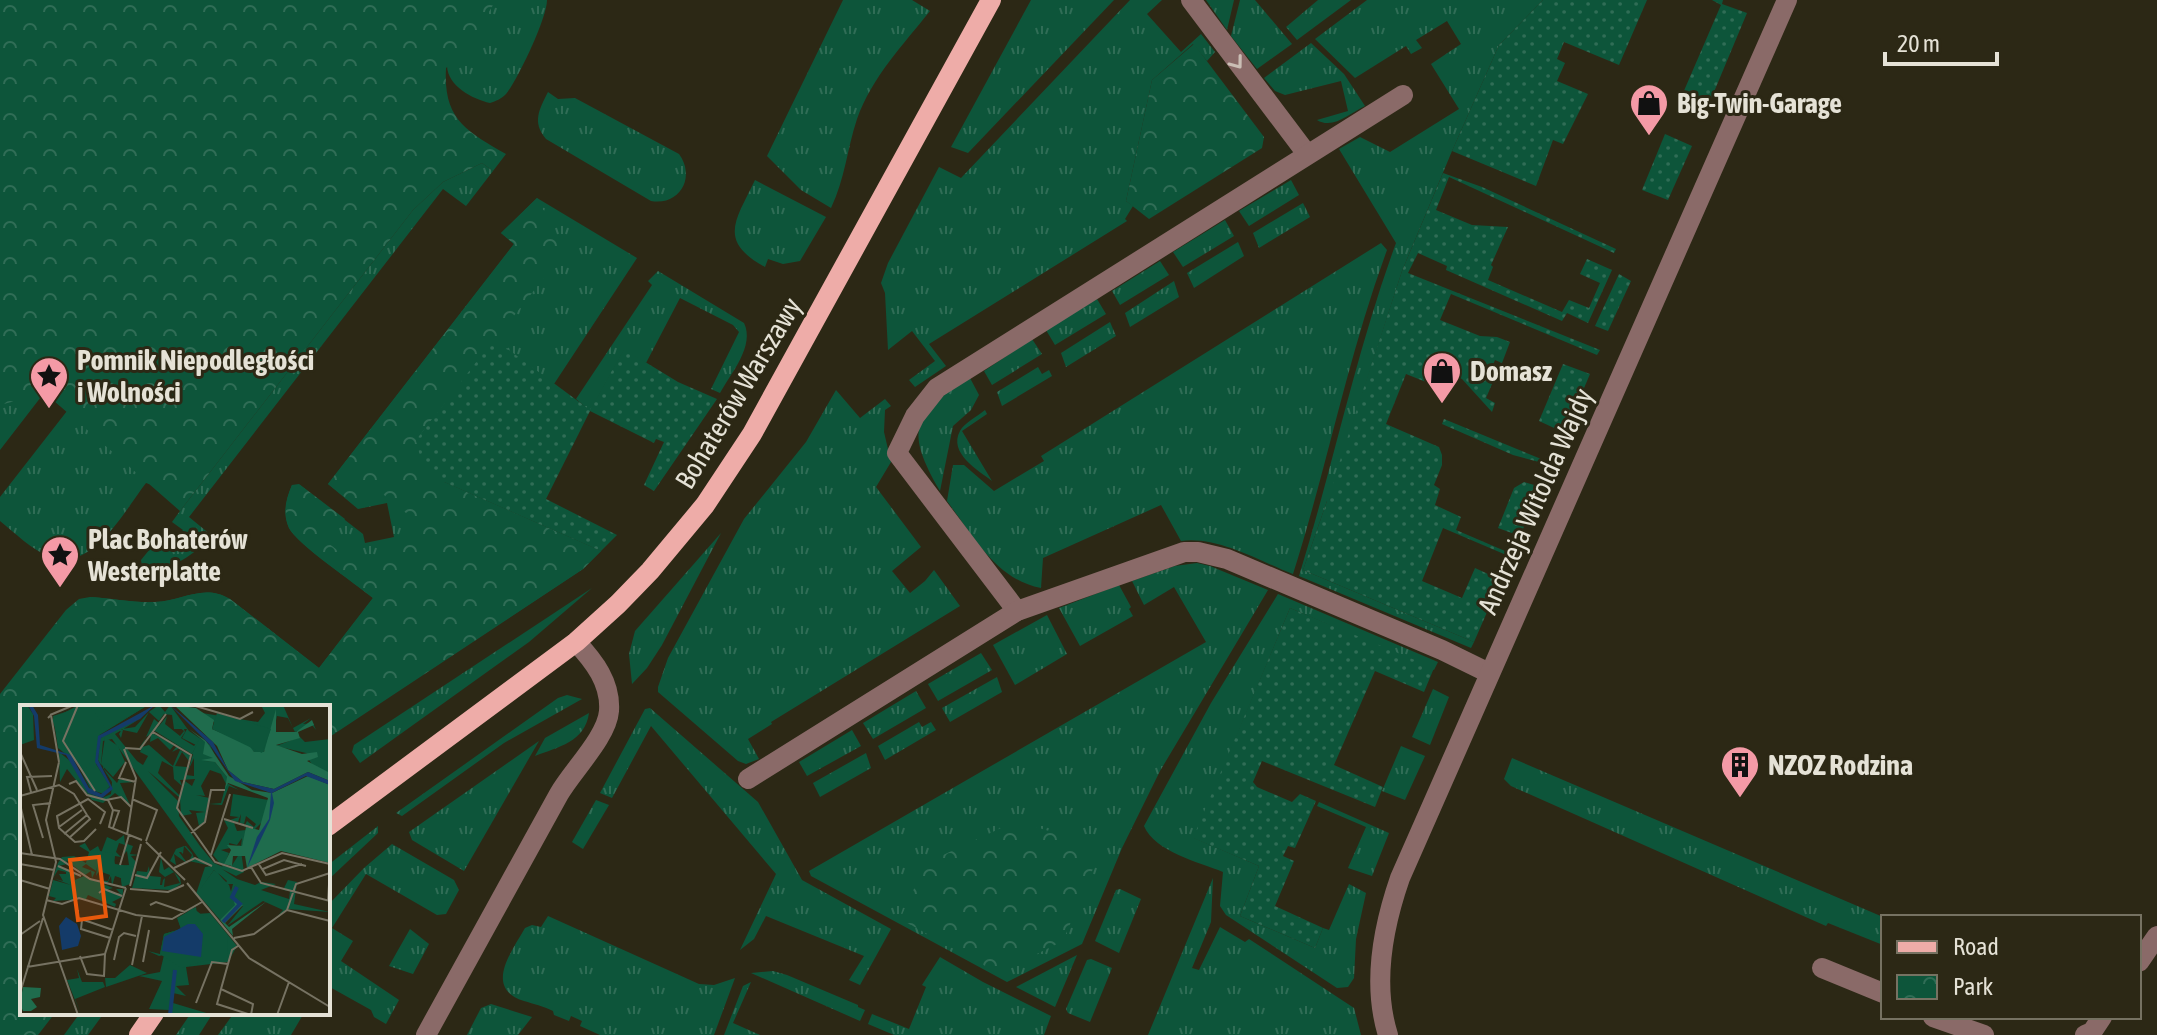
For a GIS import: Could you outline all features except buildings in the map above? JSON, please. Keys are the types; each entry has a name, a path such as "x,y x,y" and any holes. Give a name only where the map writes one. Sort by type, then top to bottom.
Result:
{"main road":[{"name":"Bohaterów Warszawy","path":"330,825 576,642 650,571 705,505 752,434 991,0"},
{"path":"139,1035 153,1015"}],"street":[{"path":"1191,0 1307,154"},
{"name":"Andrzeja Witolda Wajdy","path":"1388,1035 1381,995 1381,971 1384,935 1391,905 1489,673 1787,0"},
{"path":"1017,611 897,453 915,416 937,388 1403,95"},
{"path":"748,779 1017,611 1171,556 1198,552 1227,559 1489,673"},
{"path":"426,1035 561,791 607,720 609,699 603,677 576,642"},
{"path":"2141,959 2157,936"},
{"path":"1822,968 1881,992"},
{"path":"1939,1019 1984,1035"},
{"path":"2085,1035 2092,1032 2101,1019"}],"green space":[{"path":"0,0 496,0 467,49 446,68 446,86 453,112 460,122 506,154 493,171 482,163 443,182 413,210 180,511 45,393 0,405"},
{"path":"481,0 547,0 537,34 517,76 506,94 490,103 456,85 447,66"},
{"path":"843,0 912,0 930,11 889,62 863,104 831,208 801,190 767,156"},
{"path":"1031,0 1114,0 968,153 951,147"},
{"path":"1130,0 1162,0 1147,14 1181,52 1201,34 1215,52 1207,61 1193,44 1152,80 1126,201 1133,206 1125,219 1127,221 929,344 946,366 915,387 909,380 935,361 912,331 888,350 885,293 881,283 888,263 939,167 961,178"},
{"path":"1206,0 1234,0 1227,30"},
{"path":"1240,0 1255,0 1292,44 1257,69 1231,36"},
{"path":"1318,0 1351,0 1297,40 1286,27"},
{"path":"1367,0 1543,0 1499,45 1452,151 1402,271 1334,482 1336,485 1327,501 1303,570 1474,642 1471,648 1299,576 1369,326 1396,243 1339,149 1360,137 1390,152 1459,109 1431,64 1461,44 1447,21 1416,40 1422,48 1411,54 1406,46 1355,78 1315,39"},
{"path":"1543,0 1647,0 1619,65 1564,42 1557,59 1565,63 1557,81 1588,94 1563,144 1553,140 1536,186 1452,151 1499,45"},
{"path":"1712,0 1723,0 1722,4 1747,13 1711,99 1704,101 1683,93 1721,5"},
{"path":"1311,43 1344,74 1365,106 1335,122 1323,123 1317,120 1348,111 1341,81 1285,95 1275,91 1264,78"},
{"path":"1194,44 1264,137 1262,148 1149,219 1126,201 1152,80"},
{"path":"548,92 558,99 575,98 679,154 686,172 682,188 670,199 651,201 546,139 538,121"},
{"path":"1665,134 1692,146 1668,200 1642,190"},
{"path":"482,163 493,171 466,206 443,189 189,517 211,535 181,561 162,568 142,566 141,560 154,544 166,552 183,530 172,522 413,210 443,182"},
{"path":"1443,173 1482,187 1616,249 1614,253 1449,177 1436,210 1472,225 1508,227 1491,265 1488,280 1562,312 1569,300 1589,308 1600,283 1580,274 1587,259 1612,270 1588,323 1567,313 1562,321 1446,270 1447,266 1418,253 1408,273 1600,350 1597,355 1451,294 1440,320 1480,336 1510,342 1502,363 1495,360 1489,374 1495,377 1486,398 1495,403 1492,412 1462,379 1434,366 1426,382 1406,374 1386,424 1439,447 1442,465 1434,485 1440,489 1435,505 1461,517 1456,530 1512,554 1511,557 1443,528 1422,581 1462,598 1475,568 1501,580 1474,642 1303,570 1335,485 1333,482 1402,271"},
{"path":"755,180 826,217 800,261 783,264 768,259 765,267 750,257 736,239 737,218"},
{"path":"1291,180 1299,195 1249,226 1239,211"},
{"path":"537,198 637,258 554,384 494,340 444,482 601,551 583,569 330,736 330,705 324,705 90,597 155,602 202,593 220,594 319,668 373,598 294,535 286,517 292,485 300,485 363,534 365,543 394,537 387,503 358,509 328,484 514,244 501,233"},
{"path":"537,198 556,238 551,266 416,440 444,482 601,551 583,569 330,736 330,705 20,705 20,1015 53,1015 38,1035 0,1035 0,694 66,610 79,599 90,597 155,602 202,593 220,594 319,668 373,598 294,535 286,517 292,485 299,484 345,519 327,542 372,578 417,522 373,486 356,506 328,484 514,244 501,233"},
{"path":"1303,203 1310,217 1259,248 1253,233"},
{"path":"1225,220 1234,236 1183,267 1173,252"},
{"path":"1238,242 1244,256 1194,288 1187,273"},
{"path":"1381,243 1387,250 1361,330 1293,574 1224,546 1195,540 1181,541 1161,505 1043,558 1041,588 1011,576 998,566 947,501 953,465 964,465 994,491 1044,461 1041,456"},
{"path":"1160,261 1169,275 1120,305 1112,291"},
{"path":"658,271 744,323 746,341 740,359 720,393 711,389 739,332 733,325 680,298 646,363 624,350 590,411 576,399 652,285 648,281"},
{"path":"0,274 152,485 146,483 106,536 93,548 65,560 43,554 0,521 0,497 67,411 44,393 0,450"},
{"path":"1619,274 1631,281 1608,331 1595,326"},
{"path":"1174,281 1179,297 1130,327 1125,313"},
{"path":"1097,299 1106,314 1055,345 1046,330"},
{"path":"1110,322 1116,336 1066,367 1061,353"},
{"path":"494,339 590,410 624,349 678,382 717,399 654,491 644,485 664,442 656,439 654,443 590,411 546,499 617,535 601,551 444,482 423,468 416,440"},
{"path":"1032,339 1042,354 992,385 984,371"},
{"path":"1563,364 1590,374 1565,433 1539,421"},
{"path":"1038,367 1042,374 1049,370 1052,376 1002,406 997,392"},
{"path":"970,378 979,395 971,410 953,426 940,491 922,454 920,426 935,403"},
{"path":"836,390 860,418 885,399 891,406 885,410 884,432 891,462 876,487 921,547 892,571 910,593 934,570 960,606 771,722 748,739 759,759 746,764 738,761 658,692 658,687 668,658 744,519 806,442"},
{"path":"985,410 987,414 962,431 992,481 961,454 957,439 962,428"},
{"path":"1444,419 1551,463 1513,455 1442,424"},
{"path":"1524,482 1541,487 1520,536 1498,528 1514,488"},
{"path":"721,533 662,645 632,684 629,654 635,631"},
{"path":"1197,563 1268,590 1160,771 1122,848 1082,944 1007,982 811,876 809,871 1206,642 1174,587 1144,605 1132,581 1175,566"},
{"path":"1119,585 1133,616 1080,646 1059,608"},
{"path":"592,588 529,642 360,763 352,752 354,745"},
{"path":"1278,594 1438,662 1434,670 1290,608 1194,838 1259,866 1240,916 1315,948 1323,928 1329,930 1349,884 1366,893 1356,939 1354,978 1348,987 1337,988 1226,915 1220,906 1223,872 1168,849 1158,843 1144,826 1211,703"},
{"path":"1290,608 1434,668 1424,692 1375,671 1334,765 1383,787 1375,807 1262,761 1253,782 1257,787 1292,802 1300,794 1316,801 1295,848 1288,846 1283,856 1294,861 1275,906 1323,928 1315,948 1240,916 1259,866 1193,838"},
{"path":"1047,615 1067,654 1015,685 993,645"},
{"path":"981,653 992,670 938,701 928,684"},
{"path":"997,677 1002,692 950,722 942,708"},
{"path":"1433,689 1449,697 1430,745 1412,737"},
{"path":"916,691 926,708 873,739 863,723"},
{"path":"567,695 582,699 504,743 402,816 396,813 558,698"},
{"path":"650,708 758,802 802,880 891,929 860,985 849,980 864,956 766,916 754,939 740,950 776,874 651,726 612,798 600,793 645,709"},
{"path":"589,713 582,731 576,737 535,756 545,738"},
{"path":"919,722 922,727 931,722 936,730 885,760 878,746"},
{"path":"852,730 861,746 807,776 799,762"},
{"path":"539,741 464,871 412,840 409,832"},
{"path":"1401,746 1425,756 1405,800 1382,791"},
{"path":"866,753 871,768 820,797 813,783"},
{"path":"1512,758 1881,916 1881,944 1828,923 1826,926 1511,786 1504,779"},
{"path":"596,800 609,805 583,849 572,842"},
{"path":"1319,802 1389,833 1372,876 1348,868 1366,827 1317,806"},
{"path":"1016,821 1102,847 1063,941 998,973 900,919 926,863"},
{"path":"378,826 378,833 330,878 330,863"},
{"path":"392,844 454,880 459,890 446,914 437,915 366,874 332,928 353,941 341,961 399,1000 386,1024 374,1017 371,1010 330,987 330,903"},
{"path":"1213,878 1211,922 1192,968 1199,970 1220,927 1245,942 1249,939 1354,1008 1361,1035 1148,1035"},
{"path":"1116,890 1141,899 1119,953 1095,941"},
{"path":"548,916 699,984 714,985 735,978 714,1035 600,1035 580,1026 582,1021 571,1016 569,1021 554,1015 549,1009 512,995 505,987 503,978 508,958 525,928 532,925 541,927"},
{"path":"410,929 429,944 413,974 389,966"},
{"path":"1077,955 1055,1007 1016,987"},
{"path":"940,957 1051,1016 1044,1035 894,1035 868,1024 872,1014 909,1029 926,987 922,985"},
{"path":"1087,960 1112,968 1090,1022 1068,1013 1066,1009"},
{"path":"773,971 858,1005 865,1010 860,1021 751,973"},
{"path":"751,982 733,1023 760,1035 724,1035 743,986"},
{"path":"491,1004 532,1017 518,1035 467,1035 481,1008"},
{"path":"79,1015 103,1015 88,1035 64,1035"},
{"path":"190,1015 212,1015 199,1035 176,1035"},
{"path":"233,1015 303,1015 291,1035 218,1035"}],"place":[{"name":"Big-Twin-Garage","path":"1649,137"},
{"name":"Domasz","path":"1442,405"},
{"name":"Pomnik Niepodległości i Wolności","path":"49,410"},
{"name":"Plac Bohaterów Westerplatte","path":"60,589"},
{"name":"NZOZ Rodzina","path":"1740,799"}]}
